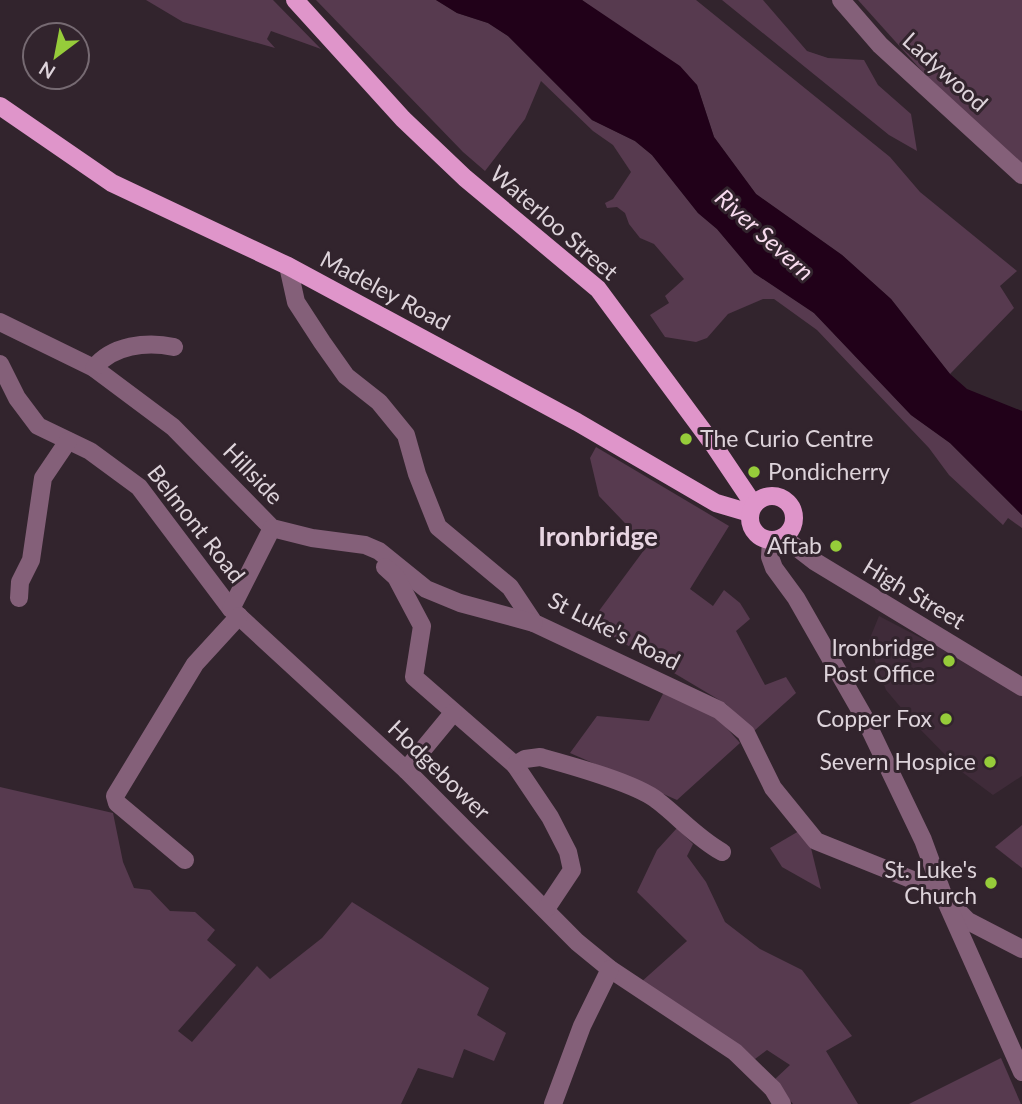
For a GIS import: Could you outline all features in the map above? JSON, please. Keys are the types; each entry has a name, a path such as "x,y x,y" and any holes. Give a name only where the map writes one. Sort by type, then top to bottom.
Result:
{"main road":[{"name":"Waterloo Street","path":"295,0 421,136 465,178 597,289 707,436 752,509"},
{"name":"Madeley Road","path":"0,106 111,183 288,267 577,422 716,503 752,509"},
{"path":"765,497 785,501 794,520 777,539 754,532 752,509 765,497"}],"street":[{"name":"Ladywood","path":"841,0 880,45 1022,175"},
{"name":"St Luke's Road","path":"288,267 296,302 338,365 346,376 379,402 406,435 425,498 438,527 510,587 534,623 719,710 746,733 773,788 816,841 918,883 944,897"},
{"name":"Hillside","path":"0,322 94,368 173,427 272,528 312,538 365,545 379,551 426,589 460,603 534,623"},
{"path":"94,368 101,359 124,348 158,343 174,346"},
{"name":"Belmont Road","path":"0,364 34,423 90,451 139,487 235,612"},
{"path":"19,598 20,582 31,560 43,478 68,441"},
{"path":"185,860 117,803 115,796 195,664 235,612 272,528"},
{"path":"777,539 770,557 774,568 796,598 864,717 923,840 944,897 1022,1072"},
{"name":"High Street","path":"777,539 1022,687"},
{"path":"365,545 396,577 417,612 422,626 414,677 514,765 550,817 573,864 569,877 546,909"},
{"name":"Hodgebower","path":"235,612 406,770 578,942 610,969 735,1052 773,1088 782,1104"},
{"path":"406,770 453,713"},
{"path":"514,765 525,759 540,757 641,791 658,801 698,837 722,852"},
{"path":"944,897 968,921 1022,949"},
{"path":"553,1104 582,1026 610,969"}],"shaded area":[{"path":"146,0 273,0 321,49 271,31 267,39 275,48 183,22"},
{"path":"316,0 436,0 457,13 488,23 508,36 592,120 635,141 652,155 698,213 717,229 754,273 814,313 911,415 950,443 1022,515 1022,528 1008,518 1003,525 949,475 929,448 817,330 774,299 763,299 728,314 707,338 696,342 665,337 650,315 669,303 665,296 684,279 654,244 640,238 629,224 625,213 617,207 607,208 605,203 613,199 631,172 613,145 593,131 541,81 525,119 485,171 463,152"},
{"path":"582,0 696,0 890,157 920,192 1017,271 1000,286 1014,308 950,374 891,299 842,255 756,194 714,137 697,85"},
{"path":"722,0 763,0 807,51 828,58 864,60 878,85 911,114 917,151 889,135"},
{"path":"858,0 1022,0 1022,165 930,80"},
{"path":"596,447 729,526 690,589 713,606 724,590 740,603 750,619 736,631 765,685 786,677 796,693 754,731 726,704 590,623 647,546 599,496 590,458"},
{"path":"879,616 982,670 1022,695 1022,776 993,795 962,772 913,722 886,690 868,643"},
{"path":"665,690 716,716 740,743 677,800 570,753 597,716 649,721"},
{"path":"0,787 113,813 123,862 134,888 150,890 170,911 195,912 215,930 207,940 236,965 178,1031 192,1042 257,966 270,979 322,938 352,902 489,988 477,1015 506,1033 494,1061 464,1049 453,1078 418,1068 401,1104 0,1104"},
{"path":"1022,825 1022,868 995,847"},
{"path":"677,828 693,844 687,856 706,882 725,922 760,949 802,970 852,1036 826,1051 858,1104 793,1104 774,1080 790,1065 767,1050 755,1059 640,983 687,941 637,892 657,850"},
{"path":"799,831 811,848 821,889 782,867 770,848"},
{"path":"1001,1058 1021,1104 909,1104"}],"water":[{"name":"River Severn","path":"436,0 582,0 680,66 697,85 714,137 756,194 842,255 891,299 950,374 967,389 1022,411 1022,515 950,443 911,415 814,313 754,273 717,229 698,213 652,155 635,141 592,120 508,36 488,23 457,13"}],"place":[{"name":"The Curio Centre","path":"686,439"},
{"name":"Pondicherry","path":"754,472"},
{"name":"Aftab","path":"836,546"},
{"name":"Ironbridge Post Office","path":"949,661"},
{"name":"Copper Fox","path":"946,719"},
{"name":"Severn Hospice","path":"990,762"},
{"name":"St. Luke's Church","path":"991,883"}],"district":[{"name":"Ironbridge","path":"598,537"}]}
